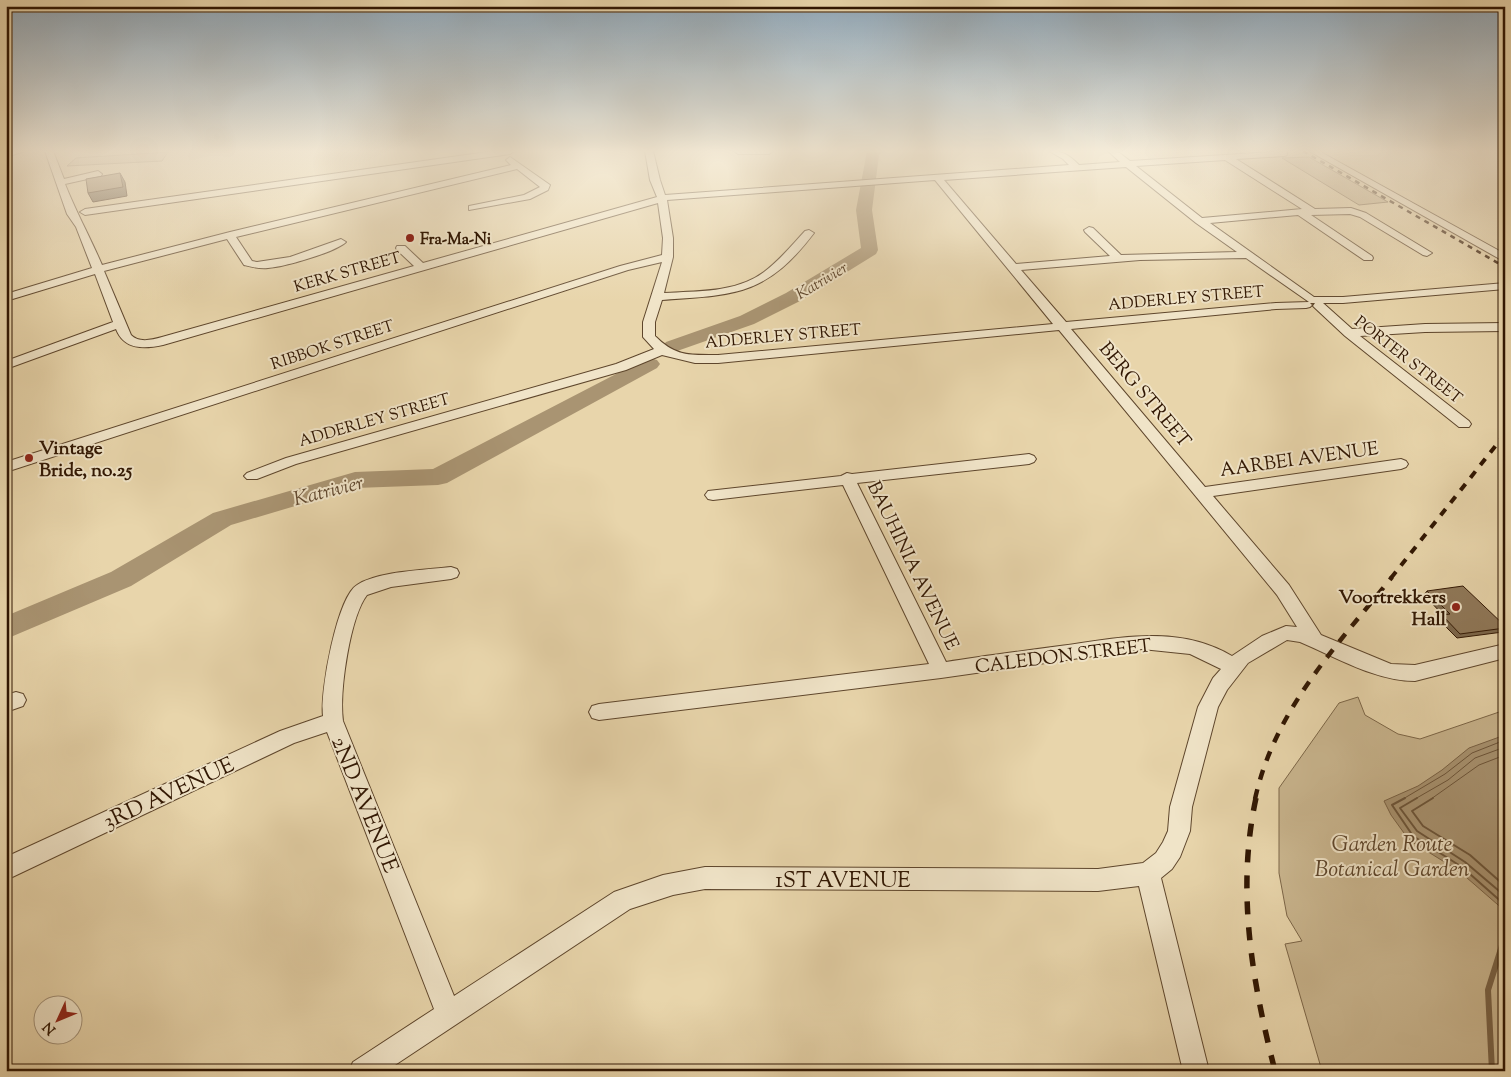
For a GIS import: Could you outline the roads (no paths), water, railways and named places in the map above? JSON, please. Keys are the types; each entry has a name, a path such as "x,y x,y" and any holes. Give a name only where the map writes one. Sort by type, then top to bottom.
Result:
{"street":[{"path":"6,364 120,324 97,270 77,212 71,201"},
{"path":"77,212 149,201"},
{"path":"6,298 97,270 230,235 371,201"},
{"path":"472,208 506,201"},
{"name":"KERK STREET","path":"120,324 127,338 132,342 146,344 172,338 651,201"},
{"path":"662,201 668,238 668,257 648,329 653,343 662,350"},
{"name":"BERG STREET","path":"958,201 1283,590 1315,641"},
{"name":"PORTER STREET","path":"1175,201 1334,320 1464,424"},
{"path":"1296,201 1313,212"},
{"path":"1403,201 1505,258"},
{"path":"1200,221 1345,210 1363,214 1427,253"},
{"path":"1300,212 1368,258"},
{"path":"1089,230 1118,259"},
{"path":"658,297 729,290 752,283 771,271 809,233"},
{"path":"230,235 248,263 257,266 294,258 341,242"},
{"path":"401,248 421,267"},
{"path":"1013,267 1118,259 1248,255"},
{"name":"RIBBOK STREET","path":"6,467 596,277 668,257"},
{"name":"ADDERLEY STREET","path":"252,476 291,460 621,367 662,350 688,358 718,359 1503,286"},
{"path":"1349,332 1425,328 1505,327"},
{"name":"BAUHINIA AVENUE","path":"713,494 1029,459"},
{"name":"AARBEI AVENUE","path":"1202,492 1401,464"},
{"name":"BAUHINIA AVENUE","path":"848,478 941,670"},
{"name":"2ND AVENUE","path":"448,1013 333,721 332,704 349,612 360,590 380,584 451,573"},
{"path":"1196,1071 1148,874 1164,861 1172,849 1179,831 1181,807 1208,707 1220,684 1241,658 1268,641 1286,634 1302,636 1400,673 1415,673 1505,651"},
{"name":"CALEDON STREET","path":"599,712 941,670 1142,642 1190,646 1216,654 1234,666"},
{"name":"3RD AVENUE","path":"6,869 287,737 333,721"},
{"name":"1ST AVENUE","path":"362,1071 622,900 660,885 705,878 1098,880 1148,874"}],"water":[{"path":"1505,735 1505,911 1459,871 1409,840 1391,815 1384,801 1418,786 1442,770 1469,748"}],"waterway":[{"name":"Katrivier","path":"673,346 747,320 793,297 870,250 864,210 865,201"},
{"name":"Katrivier","path":"6,628 121,579 222,519 355,480 438,477 650,364"},
{"path":"1492,1071 1488,990 1505,936"}],"railway":[{"path":"1391,201 1505,267"},
{"path":"1391,578 1505,434"},
{"path":"1255,799 1264,766 1292,708 1329,654 1392,577"},
{"path":"1256,798 1250,832 1247,867 1249,935 1260,1003 1275,1071"}],"place":[{"name":"Fra-Ma-Ni","path":"410,238"},
{"name":"Vintage Bride, no.25","path":"29,458"},
{"name":"Voortrekkers Hall","path":"1456,607"}],"park label":[{"name":"Garden Route Botanical Garden","path":"1392,856"}]}
